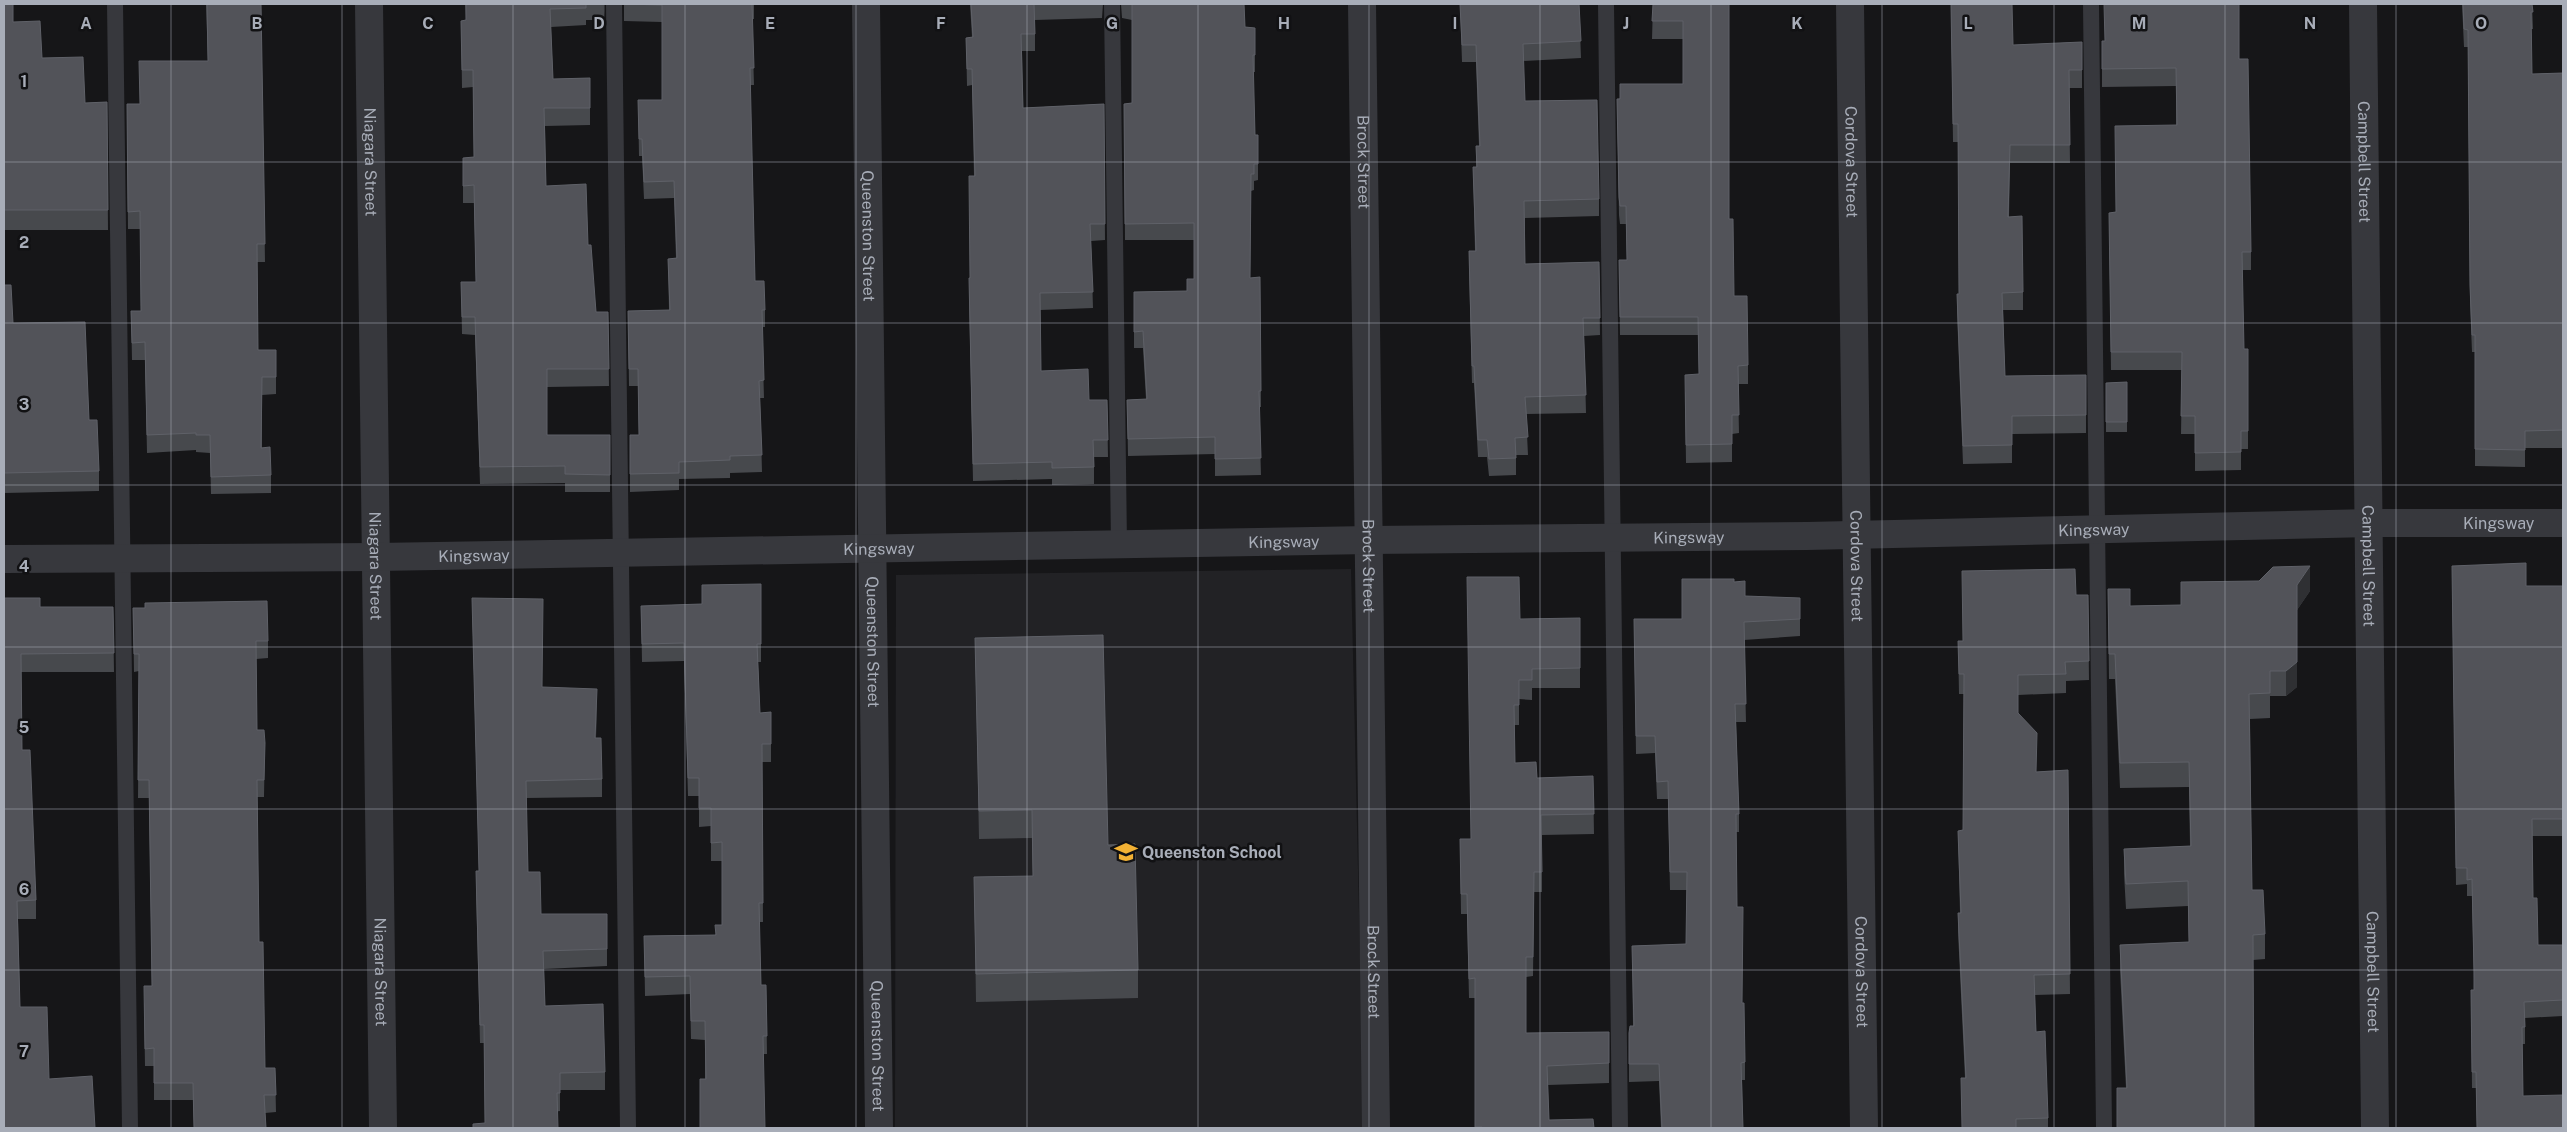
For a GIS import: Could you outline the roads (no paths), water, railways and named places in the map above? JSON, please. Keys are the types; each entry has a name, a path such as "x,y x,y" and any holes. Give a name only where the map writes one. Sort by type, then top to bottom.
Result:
{"street":[{"name":"Niagara Street","path":"369,4 383,1128"},
{"name":"Queenston Street","path":"866,4 879,1128"},
{"name":"Brock Street","path":"1362,4 1376,1128"},
{"name":"Cordova Street","path":"1850,4 1864,1128"},
{"name":"Campbell Street","path":"2363,4 2375,1128"},
{"name":"Kingsway","path":"4,558 377,557 1369,540 1856,535 2370,523 2563,523"}],"lane":[{"path":"115,4 130,1128"},
{"path":"614,4 628,1128"},
{"path":"1112,4 1119,545"},
{"path":"1606,4 1620,1128"},
{"path":"2091,4 2104,1128"}],"place":[{"name":"Queenston School","path":"1126,852"}]}
